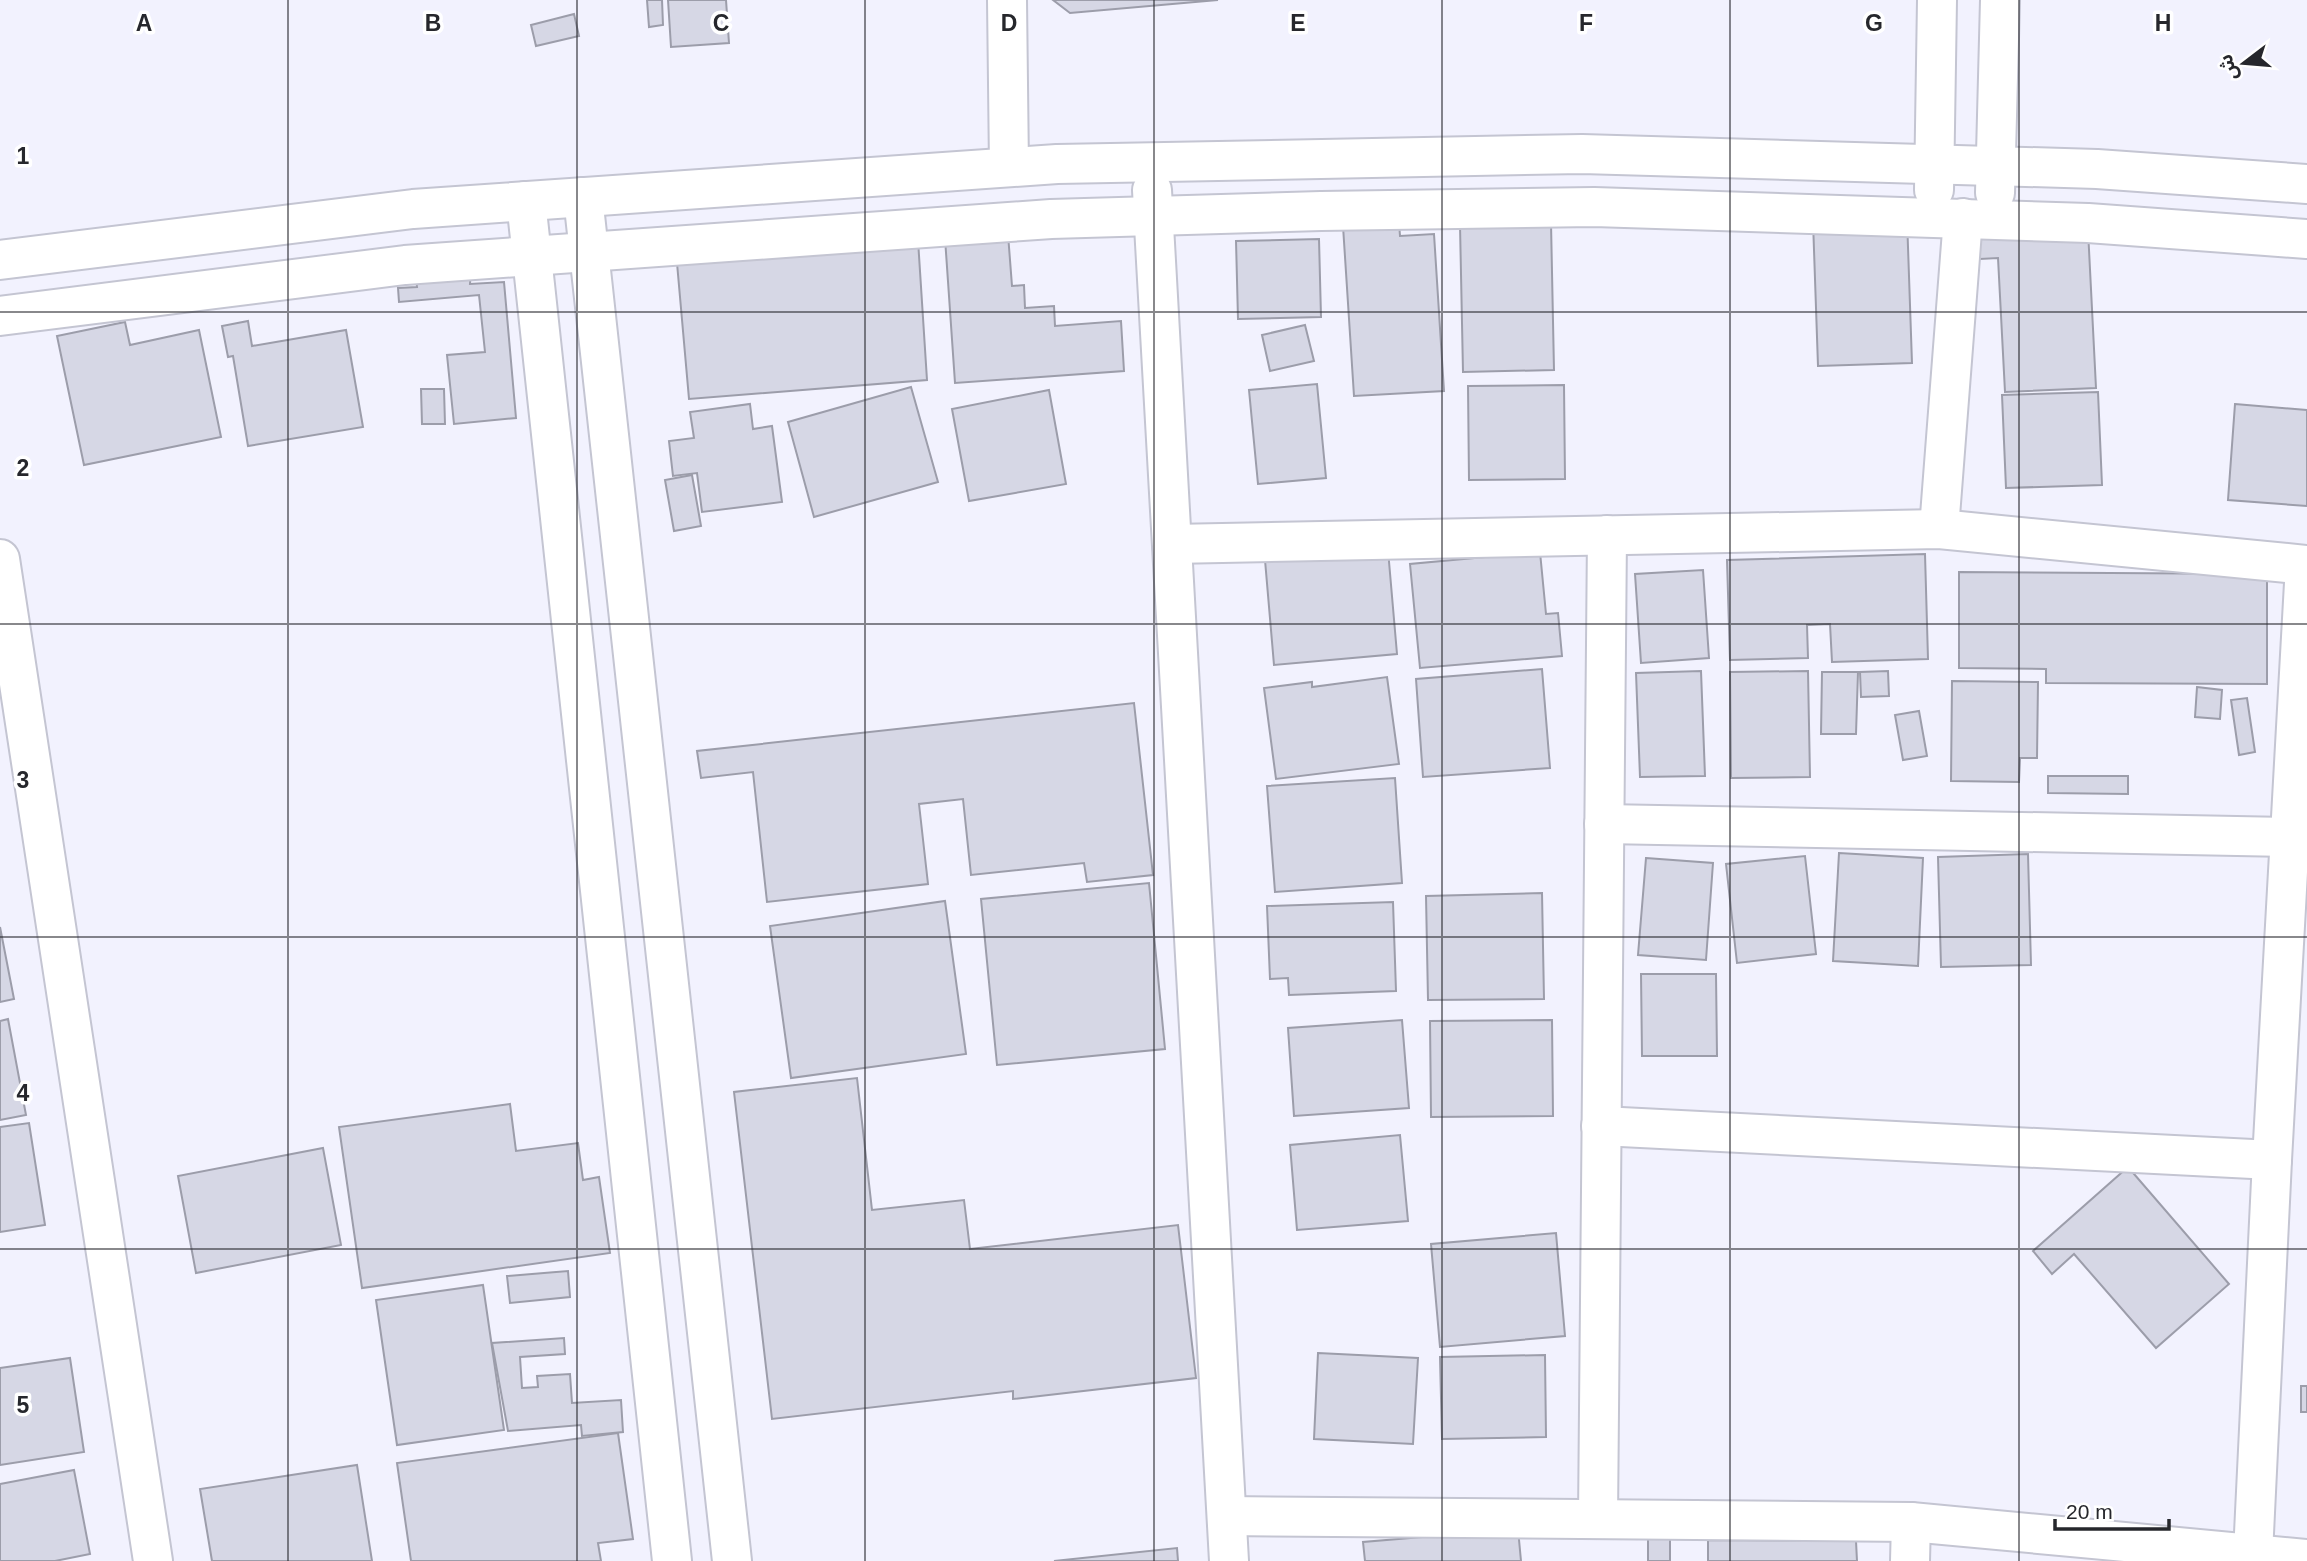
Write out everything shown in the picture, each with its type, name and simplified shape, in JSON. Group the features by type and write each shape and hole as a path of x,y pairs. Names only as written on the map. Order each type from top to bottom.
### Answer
{"street":[{"path":"1007,0 1009,167"},
{"path":"1937,0 1934,164 1964,218"},
{"path":"1939,529 1964,218 1996,166 2000,0"},
{"path":"0,260 414,209 1009,167 1151,162 1582,153 2097,169 2307,184"},
{"path":"1151,162 1229,1561"},
{"path":"583,197 732,1561"},
{"path":"526,201 672,1561"},
{"path":"0,316 405,265 1051,219 1594,207 2088,223 2307,240"},
{"path":"1172,544 1939,529 2306,565 2272,1160 2253,1554"},
{"path":"1598,1520 1607,535"},
{"path":"0,559 7,656 153,1561"},
{"path":"1604,824 2290,837"},
{"path":"1601,1126 2272,1160"},
{"path":"1227,1516 1911,1522 2307,1559"},
{"path":"1910,1561 1911,1522"}],"building":[{"path":"647,0 662,0 663,25 649,27"},
{"path":"668,0 726,0 729,43 671,47"},
{"path":"1053,0 1218,0 1070,13"},
{"path":"574,14 579,36 536,46 531,25"},
{"path":"1907,218 1912,363 1818,366 1813,221"},
{"path":"1399,222 1400,236 1434,234 1444,391 1354,396 1343,226"},
{"path":"1551,223 1554,370 1463,372 1460,225"},
{"path":"2088,230 2096,388 2005,392 1998,258 1980,259 1979,235"},
{"path":"1008,234 1012,286 1024,285 1025,308 1054,306 1055,326 1121,321 1124,371 955,383 945,238"},
{"path":"1319,239 1321,317 1238,319 1236,241"},
{"path":"918,240 927,380 689,399 677,263"},
{"path":"471,267 470,284 504,282 516,418 454,424 447,355 485,352 479,295 399,302 398,288 417,287 416,278"},
{"path":"248,321 252,346 346,330 363,427 248,446 233,356 228,357 222,326"},
{"path":"125,322 130,345 199,330 221,437 84,465 57,336"},
{"path":"1305,325 1314,361 1270,371 1262,335"},
{"path":"1317,384 1326,478 1258,484 1249,390"},
{"path":"1564,385 1565,479 1469,480 1468,386"},
{"path":"911,387 938,482 814,517 788,422"},
{"path":"421,389 444,389 445,424 422,424"},
{"path":"1049,390 1066,484 969,501 952,409"},
{"path":"2098,392 2102,485 2006,488 2002,395"},
{"path":"750,404 753,429 772,426 782,502 702,512 697,473 673,476 669,441 694,438 690,412"},
{"path":"2235,404 2307,410 2307,506 2228,500"},
{"path":"692,475 701,526 674,531 665,480"},
{"path":"1388,550 1397,654 1274,665 1265,560"},
{"path":"1540,552 1546,614 1558,613 1562,656 1420,668 1410,564"},
{"path":"1925,554 1928,659 1832,662 1830,624 1807,625 1808,658 1730,660 1727,560"},
{"path":"1703,570 1709,658 1641,663 1635,574"},
{"path":"1959,572 2267,574 2267,684 2046,683 2046,669 1959,668"},
{"path":"1542,669 1550,768 1423,777 1416,679"},
{"path":"1701,671 1705,776 1640,777 1636,673"},
{"path":"1808,671 1810,777 1731,778 1730,672"},
{"path":"1888,671 1889,696 1861,697 1860,672"},
{"path":"1822,672 1858,672 1856,734 1821,734"},
{"path":"1387,677 1399,764 1276,779 1264,688 1312,682 1312,687"},
{"path":"1952,681 2038,682 2037,758 2020,758 2019,782 1951,781"},
{"path":"2197,687 2222,690 2220,719 2195,717"},
{"path":"2247,698 2255,752 2239,755 2231,700"},
{"path":"1134,703 1153,875 1087,882 1084,863 971,875 963,799 919,804 928,884 767,902 753,772 701,778 697,751"},
{"path":"1919,711 1927,756 1903,760 1895,715"},
{"path":"2048,776 2128,776 2128,794 2048,793"},
{"path":"1395,778 1402,883 1275,892 1267,786"},
{"path":"1839,853 1923,858 1918,966 1833,961"},
{"path":"2028,854 2031,965 1941,967 1938,857"},
{"path":"1805,856 1816,954 1737,963 1726,864"},
{"path":"1646,858 1713,863 1706,960 1638,955"},
{"path":"1149,883 1165,1049 997,1065 981,899"},
{"path":"1542,893 1544,999 1428,1000 1426,896"},
{"path":"945,901 966,1054 791,1078 770,926"},
{"path":"1393,902 1396,991 1289,995 1288,978 1270,979 1267,906"},
{"path":"0,927 14,999 0,1002"},
{"path":"1641,974 1716,974 1717,1056 1642,1056"},
{"path":"8,1019 26,1115 0,1120 0,1021"},
{"path":"1402,1020 1409,1108 1294,1116 1288,1028"},
{"path":"1552,1020 1553,1116 1431,1117 1430,1021"},
{"path":"857,1078 872,1210 964,1200 970,1249 1178,1225 1196,1378 1013,1399 1013,1391 772,1419 734,1092"},
{"path":"510,1104 516,1151 578,1143 583,1180 599,1177 610,1253 362,1288 339,1127"},
{"path":"29,1123 45,1225 0,1232 0,1127"},
{"path":"1400,1135 1408,1221 1297,1230 1290,1145"},
{"path":"323,1148 341,1245 196,1273 178,1176"},
{"path":"2128,1167 2229,1284 2156,1348 2074,1254 2052,1274 2033,1251"},
{"path":"1556,1233 1565,1336 1440,1347 1431,1244"},
{"path":"568,1271 570,1297 510,1303 507,1276"},
{"path":"483,1285 504,1430 397,1445 376,1300"},
{"path":"564,1338 565,1354 520,1357 522,1388 538,1387 537,1376 570,1374 572,1403 621,1400 623,1432 582,1436 581,1425 508,1431 492,1343"},
{"path":"1318,1353 1418,1358 1413,1444 1314,1439"},
{"path":"1545,1355 1546,1437 1442,1439 1440,1357"},
{"path":"70,1358 84,1452 0,1465 0,1368"},
{"path":"2301,1386 2307,1386 2307,1412 2301,1412"},
{"path":"618,1433 633,1539 598,1543 601,1561 411,1561 397,1463"},
{"path":"357,1465 372,1561 212,1561 200,1489"},
{"path":"74,1470 90,1554 55,1561 0,1561 0,1484"},
{"path":"1518,1529 1521,1561 1365,1561 1363,1542"},
{"path":"1648,1530 1670,1530 1670,1561 1648,1561"},
{"path":"1708,1540 1856,1541 1857,1561 1708,1561"},
{"path":"1177,1548 1178,1561 1054,1561"}]}
